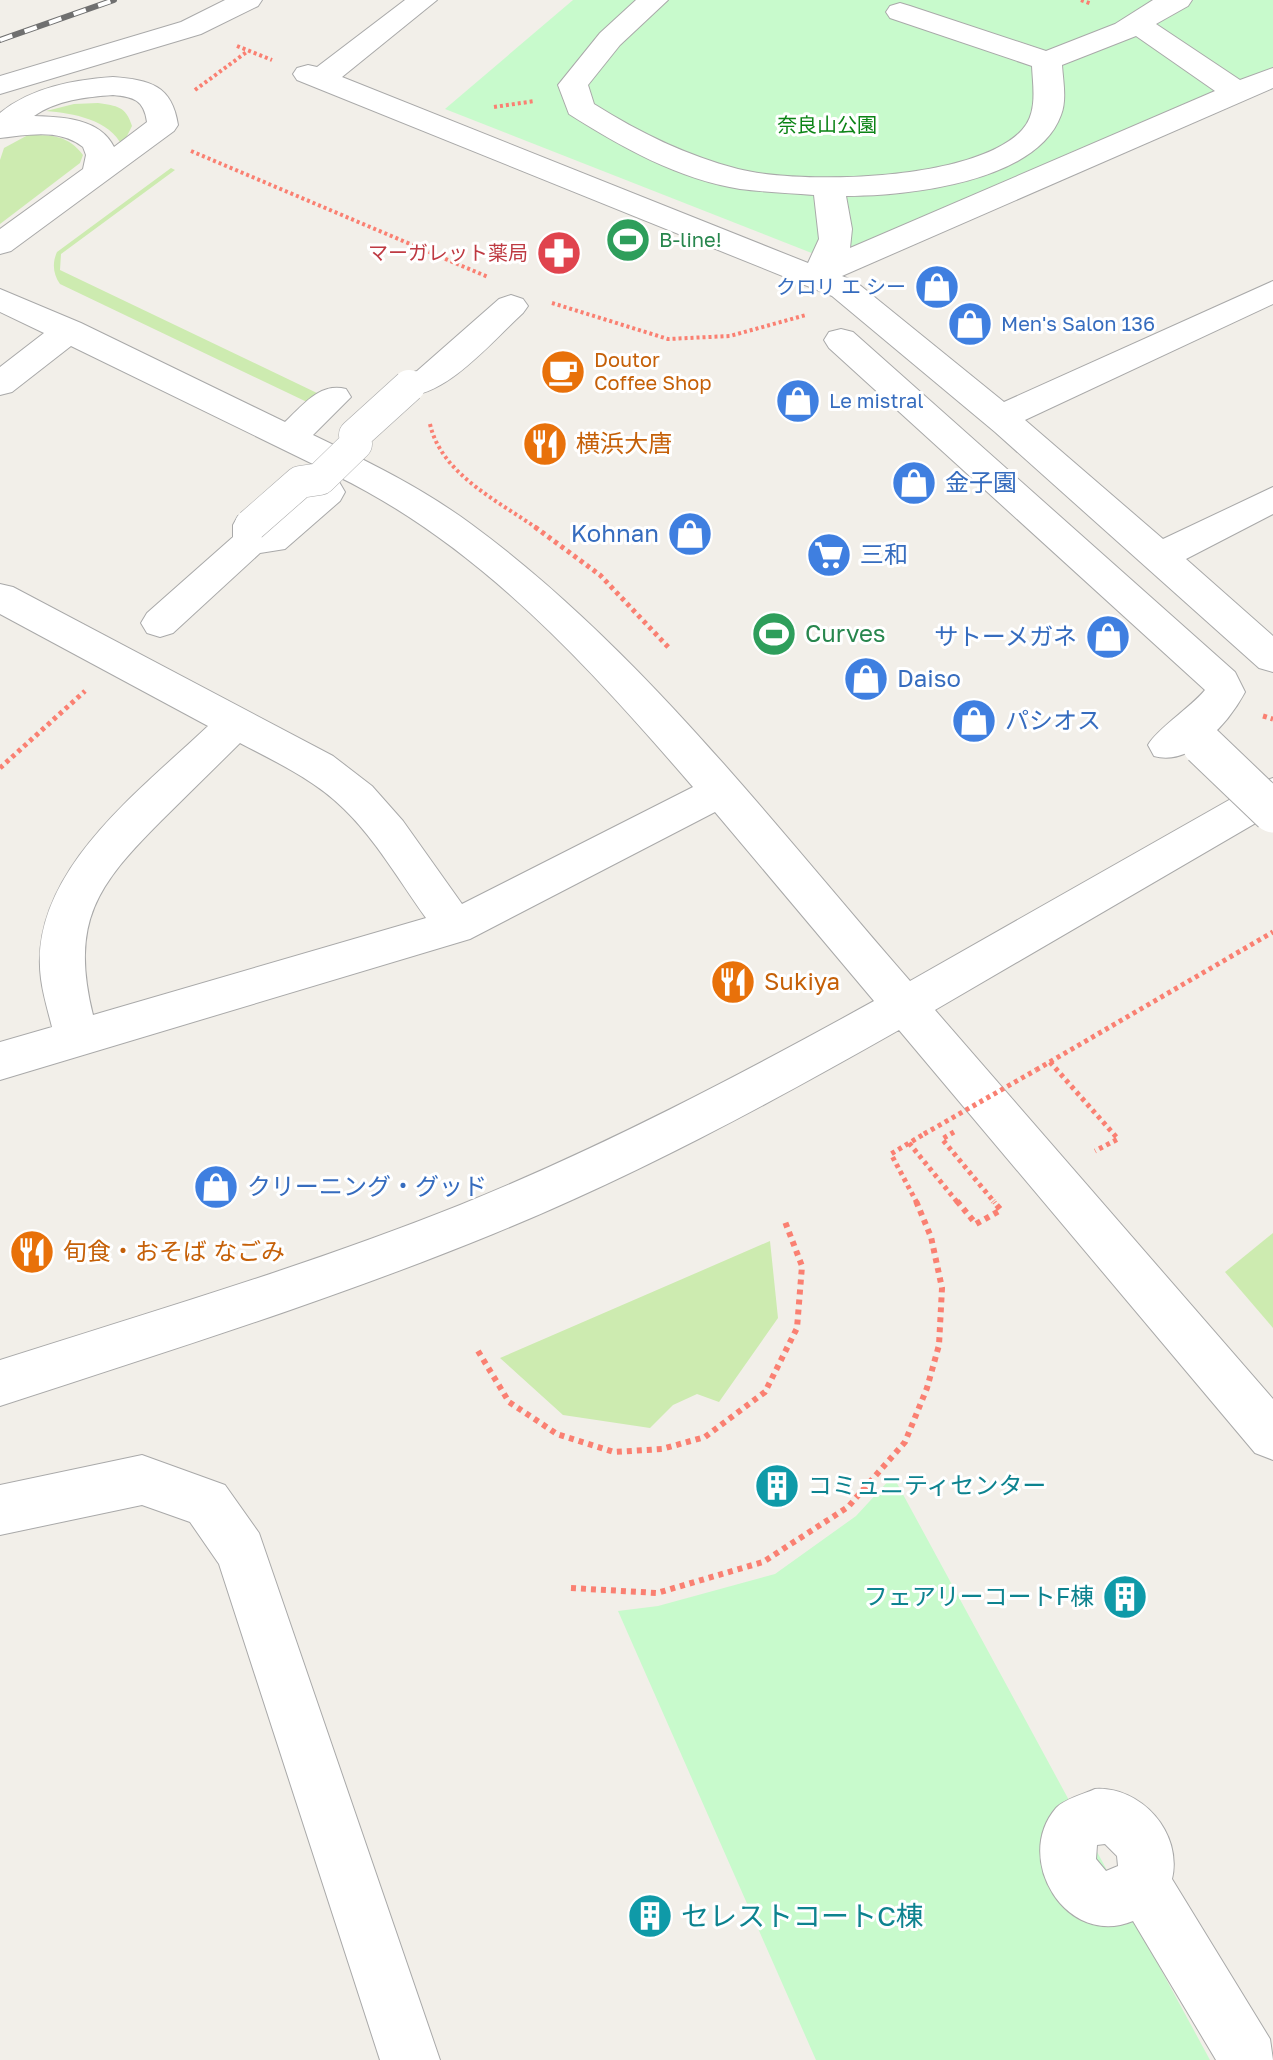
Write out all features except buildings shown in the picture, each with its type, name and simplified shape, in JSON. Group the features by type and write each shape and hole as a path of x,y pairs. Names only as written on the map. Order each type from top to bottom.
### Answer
{"street":[{"path":"0,85 191,28 248,0"},
{"path":"423,0 314,76 836,280 1000,418 1273,658"},
{"path":"654,0 626,21 597,51 573,85 580,108 627,138 668,157 738,179 828,187 878,187 936,179 1006,156 1038,131 1046,115 1047,61"},
{"path":"900,12 1047,61 1137,24 1161,5 1178,0"},
{"path":"1137,24 1264,97"},
{"path":"0,129 33,103 88,88 118,85 139,89 158,99 164,109 163,125 0,244"},
{"path":"836,280 1264,97"},
{"path":"0,129 33,123 71,128 92,138 101,149 103,160 98,171"},
{"path":"828,187 838,234 827,262 836,280"},
{"path":"1000,418 1273,291"},
{"path":"160,623 258,535 327,492 320,479 356,444 355,435 424,394 504,293"},
{"path":"0,299 362,473 455,531 523,584 622,679 721,791 1273,1436"},
{"path":"0,384 69,331"},
{"path":"841,340 1221,682 1226,692 1185,737 1273,812"},
{"path":"290,436 334,397"},
{"path":"1159,557 1273,499"},
{"path":"4,606 237,721 319,767 358,797 388,832 455,927"},
{"path":"77,1039 62,977 64,937 79,888 106,850 237,721"},
{"path":"0,1061 455,927 721,791"},
{"path":"0,1383 243,1304 434,1235 629,1152 902,1005 1273,794"},
{"path":"0,1510 142,1480 207,1503 241,1551 410,2060"},
{"path":"1142,1883 1249,2060"}],"path":[{"path":"195,90 248,51"},
{"path":"488,108 549,99"},
{"path":"179,146 504,293"},
{"path":"549,302 668,339 730,336 793,321 836,280"},
{"path":"424,394 429,429 447,463 600,575 670,649"},
{"path":"1260,716 1273,719"},
{"path":"571,1588 657,1593 763,1562 848,1507 905,1442 927,1388 939,1345 942,1288 931,1237 913,1193 891,1154 1273,932"},
{"path":"1050,1062 1118,1139 1096,1152"},
{"path":"909,1143 976,1224 1001,1210 942,1139"},
{"path":"478,1351 509,1402 557,1434 614,1452 662,1449 705,1437 765,1392 797,1328 802,1266 784,1219"}],"green space":[{"name":"奈良山公園","path":"573,0 1273,0 1273,67 832,261 445,109"},
{"path":"74,104 116,106 127,114 132,126 122,146 100,124 79,116 46,111"},
{"path":"28,135 65,140 83,155 80,163 0,224 0,160 4,148"},
{"path":"171,168 175,170 61,254 60,270 317,393 307,402 60,284 54,268 57,252"},
{"path":"1273,1233 1273,1328 1225,1272"},
{"path":"770,1241 778,1318 719,1402 697,1394 673,1405 650,1428 563,1415 500,1358"},
{"path":"893,1476 1210,2060 816,2060 618,1611 658,1606 775,1574 856,1516"}],"railway":[{"path":"0,40 114,0"}],"place":[{"name":"B-line!","path":"628,240"},
{"name":"マーガレット薬局","path":"559,253"},
{"name":"クロリ エ シー","path":"937,287"},
{"name":"Men's Salon 136","path":"970,324"},
{"name":"Doutor Coffee Shop","path":"563,372"},
{"name":"Le mistral","path":"798,401"},
{"name":"横浜大唐","path":"545,444"},
{"name":"金子園","path":"914,483"},
{"name":"Kohnan","path":"690,534"},
{"name":"三和","path":"829,555"},
{"name":"Curves","path":"774,634"},
{"name":"サトーメガネ","path":"1108,637"},
{"name":"Daiso","path":"866,679"},
{"name":"パシオス","path":"974,721"},
{"name":"Sukiya","path":"733,982"},
{"name":"クリーニング・グッド","path":"216,1187"},
{"name":"旬食・おそば なごみ","path":"32,1252"},
{"name":"コミュニティセンター","path":"777,1486"},
{"name":"フェアリーコートF棟","path":"1125,1597"},
{"name":"セレストコートC棟","path":"650,1916"}]}
